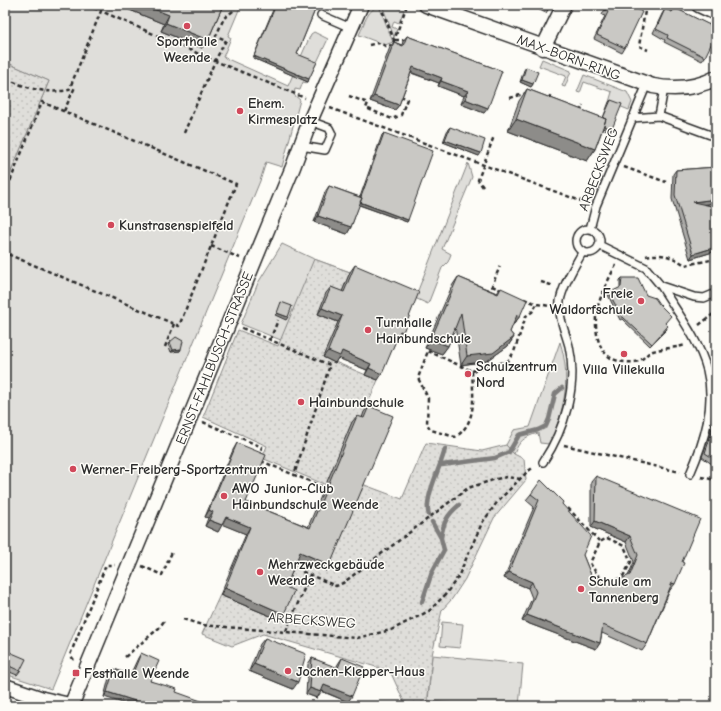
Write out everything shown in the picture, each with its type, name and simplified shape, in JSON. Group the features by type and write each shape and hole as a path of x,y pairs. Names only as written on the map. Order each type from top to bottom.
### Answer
{"street":[{"name":"ERNST-FAHLBUSCH-STRASSE","path":"72,706 301,146 315,103 362,5"},
{"name":"MAX-BORN-RING","path":"426,5 647,84 664,88 689,87 716,78"},
{"path":"544,48 564,5"},
{"path":"699,5 716,13"},
{"path":"5,686 43,699 72,706"}],"lane":[{"path":"321,14 348,32"},
{"name":"ARBECKSWEG","path":"590,229 596,206 647,84"},
{"path":"659,116 664,88"},
{"name":"ARBECKSWEG","path":"632,118 659,116 716,137"},
{"path":"301,146 325,150 332,134 329,128 310,121"},
{"name":"ARBECKSWEG","path":"583,251 576,243 577,236 584,230 590,229 598,234 600,240 599,245"},
{"path":"543,462 556,443 569,401 571,365 569,347 561,320 560,301 566,284 583,251 589,252 596,250 599,245 646,268 661,286 695,342 707,370 710,402 706,430 690,474"},
{"path":"661,286 694,297 704,298 716,293"}],"path":[{"path":"87,5 315,103 596,206"},
{"path":"216,36 224,18 233,11 236,5"},
{"path":"380,5 394,40"},
{"path":"369,45 378,43 386,46 392,46 406,5"},
{"path":"646,5 639,46 648,50"},
{"path":"5,89 9,80 35,90 46,92 69,90 101,11"},
{"path":"184,133 215,61 226,40 213,34"},
{"path":"394,40 409,40"},
{"path":"64,111 75,87"},
{"path":"510,98 528,93"},
{"path":"547,105 551,93"},
{"path":"350,96 368,103 366,108 392,119 401,115 407,99 401,96"},
{"path":"5,194 42,102 236,184 180,326 5,253"},
{"path":"578,117 583,105"},
{"path":"483,187 478,180 494,136"},
{"path":"614,163 666,182"},
{"path":"211,246 253,264"},
{"path":"621,255 608,282 596,315 598,345 606,356 626,362 642,361 652,352 695,342"},
{"path":"630,259 653,255 666,255 674,257 685,265 716,259"},
{"path":"482,296 492,286 500,266"},
{"path":"492,286 507,292"},
{"path":"522,298 537,304 560,307"},
{"path":"472,370 473,410 469,422 462,432 455,437 431,430 427,424 428,398 418,378 428,351 472,370 508,360 514,352 526,316 532,312 537,304"},
{"path":"689,332 716,312"},
{"path":"270,340 278,320"},
{"path":"229,323 330,365 294,475"},
{"path":"165,347 174,324"},
{"path":"190,417 262,447 257,459 329,490 326,497"},
{"path":"556,443 716,480"},
{"name":"ARBECKSWEG","path":"183,619 202,625 356,638 391,630 428,611 445,595 458,578 482,523 498,501 527,472 543,462"},
{"path":"302,554 299,562 303,572 336,586 343,583 468,488 507,477 520,479"},
{"path":"568,508 600,542"},
{"path":"607,538 624,546 630,562 622,578 607,582 599,578 590,563 600,542 607,538"},
{"path":"152,571 162,574 172,552"},
{"path":"286,631 310,575"},
{"path":"125,657 160,628 164,621"}],"shaded area":[{"name":"Werner-Freiberg-Sportzentrum","path":"5,5 241,5 228,36 231,38 223,57 288,86 311,34 314,32 328,39 307,83 303,82 300,90 295,89 294,95 300,100 282,167 266,162 260,181 51,689 5,674 5,186 49,81 5,62"},
{"path":"382,5 390,5 404,10 399,23 394,21 392,27 397,29 394,37"},
{"path":"379,6 393,42 385,45 359,35 369,14"},
{"path":"542,59 571,71 565,87 562,86 566,76 539,66"},
{"path":"5,62 49,81 5,186"},
{"path":"584,75 627,92 632,102 629,110 609,102 612,92 584,82 580,93 577,92"},
{"path":"468,163 472,177 442,249 451,254 448,262 442,268 428,304 415,298"},
{"path":"282,244 314,259 350,272 318,314 323,357 241,324 258,283"},
{"path":"314,259 350,272 339,299 318,314 338,322 323,357 378,380 359,425 352,422 326,485 262,458 267,446 203,417 238,330 278,346"},
{"path":"560,342 566,379 563,403 557,427 549,444 540,443 538,433 523,440 514,454 506,445 514,430 530,427"},
{"path":"426,443 482,451 506,445 514,454 524,459 526,480 494,518 465,579 452,599 442,610 432,655 427,706 406,706 390,671 263,634 232,646 202,634 220,595 280,620 281,594 299,550 362,484 402,499"},
{"path":"442,622 463,624 460,648 440,646"},
{"path":"432,655 523,664 519,706 477,706 428,701"}],"building":[{"name":"Sporthalle Weende","path":"144,5 223,5 208,40 166,23 169,15"},
{"path":"276,5 317,5 297,54 317,62 309,79 254,56"},
{"path":"540,5 551,5 549,9"},
{"path":"607,5 639,5 637,9 642,12 625,48 597,35 608,12 605,10"},
{"path":"675,8 716,28 716,34 705,57 667,38 668,35 656,29 665,9 672,12"},
{"path":"714,16 716,17 716,28 710,25"},
{"path":"407,36 502,71 488,108 465,99 468,91 441,81 442,78 413,67 399,105 374,96 394,42 403,46"},
{"path":"526,67 538,72 533,84 522,80"},
{"path":"527,89 606,119 595,149 516,119"},
{"path":"611,100 622,104 612,129 604,126 606,119 603,118"},
{"path":"450,127 485,140 481,153 445,140"},
{"path":"384,133 433,151 408,220 360,202"},
{"path":"716,167 716,199 693,202 716,207 716,247 693,254 675,195 676,170"},
{"path":"329,186 362,198 351,227 318,216"},
{"name":"Turnhalle Hainbundschule","path":"355,265 419,292 403,332 400,331 382,374 369,368 371,364 342,351 340,356 328,351 342,316 322,308 331,287 344,292"},
{"path":"458,277 498,294 501,288 527,300 520,316 517,315 510,332 514,337 493,353 467,356 461,313 448,346 431,339"},
{"path":"622,278 638,278 646,295 655,298 671,316 665,323 668,326 652,344 622,317 609,293 621,287"},
{"path":"281,302 292,306 288,317 277,313"},
{"path":"176,337 183,341 181,349 173,350 170,342"},
{"path":"369,406 393,416 330,565 300,552 286,587 294,591 284,614 225,588 250,527 226,517 222,525 209,520 213,512 209,510 237,443 266,455 246,502 310,528 357,416 364,418"},
{"path":"716,420 716,460 705,453"},
{"path":"596,476 700,519 682,562 684,563 675,584 672,583 647,644 603,625 600,643 527,615 536,592 532,582 509,572 539,500 531,494 541,480 563,502 562,504 591,536 583,555 591,575 611,583 630,575 638,555 630,536 595,521"},
{"path":"265,638 306,654 298,682 254,664"},
{"path":"5,650 26,659 20,671 5,664"},
{"path":"141,653 159,661 150,681 177,689 176,692 215,706 151,706 107,692 114,669 132,675"},
{"path":"312,658 338,668 342,658 364,667 352,696 324,685 321,692 310,688"}],"waterway":[{"path":"442,465 495,458 509,452 519,435 538,430 546,426 555,394 562,388"},
{"path":"429,515 428,500 445,449"},
{"path":"441,538 446,520 451,512 459,505"},
{"path":"422,602 432,572 444,550 441,538 432,522"}],"place":[{"name":"Sporthalle Weende","path":"187,26"},
{"name":"Ehem. Kirmesplatz","path":"240,111"},
{"name":"Kunstrasenspielfeld","path":"111,225"},
{"name":"Freie Waldorfschule","path":"641,301"},
{"name":"Turnhalle Hainbundschule","path":"368,330"},
{"name":"Villa Villekulla","path":"624,354"},
{"name":"Schulzentrum Nord","path":"468,374"},
{"name":"Hainbundschule","path":"301,402"},
{"name":"Werner-Freiberg-Sportzentrum","path":"73,469"},
{"name":"AWO Junior-Club Hainbundschule Weende","path":"224,496"},
{"name":"Mehrzweckgebäude Weende","path":"260,572"},
{"name":"Schule am Tannenberg","path":"581,589"},
{"name":"Jochen-Klepper-Haus","path":"288,671"},
{"name":"Festhalle Weende","path":"76,673"}]}
